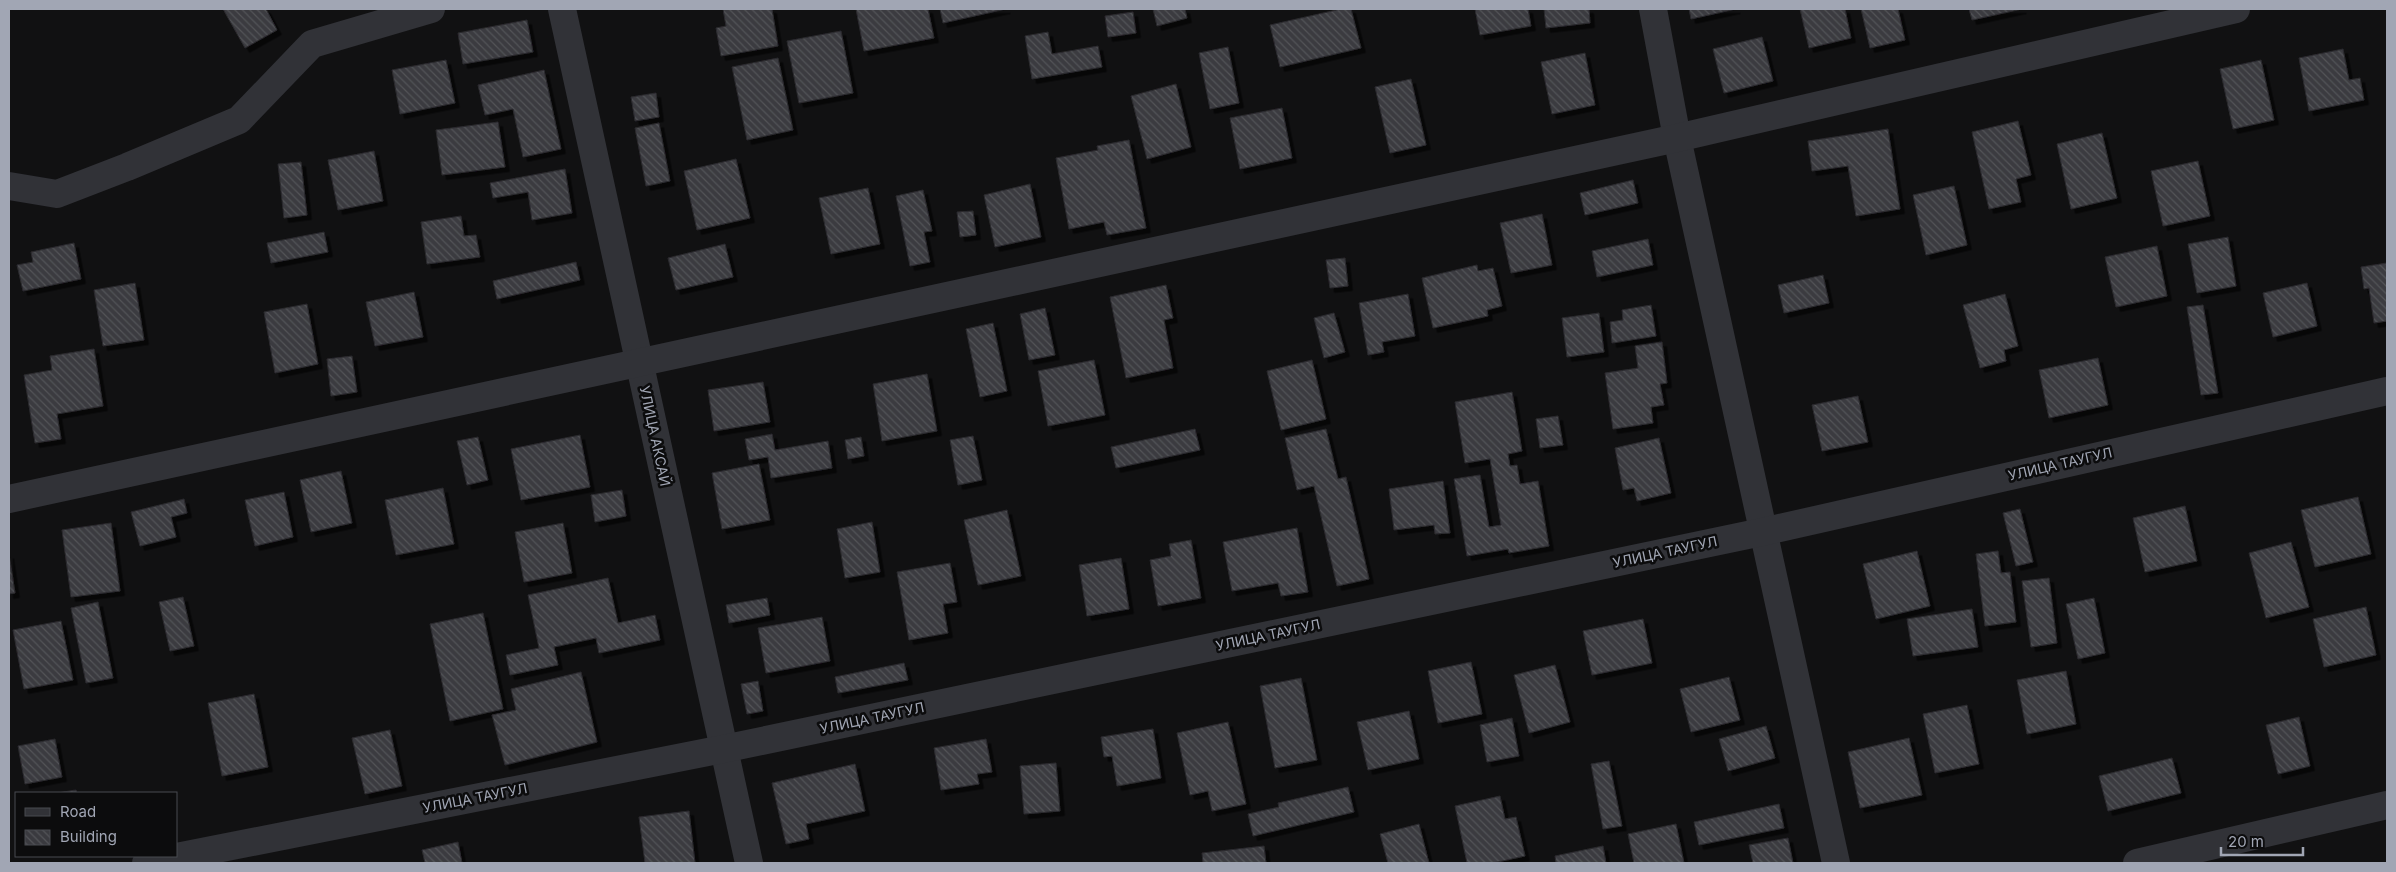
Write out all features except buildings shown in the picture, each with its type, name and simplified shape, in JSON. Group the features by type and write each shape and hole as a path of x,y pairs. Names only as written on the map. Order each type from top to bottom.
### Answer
{"street":[{"path":"9,186 57,194 127,167 239,120 312,44 431,9"},
{"name":"УЛИЦА АКСАЙ","path":"562,9 748,863"},
{"path":"1653,9 1677,138 1836,863"},
{"path":"9,499 1677,138 2236,9"},
{"name":"УЛИЦА ТАУГУЛ","path":"178,857 723,749 1762,532 2387,391"},
{"path":"2137,863 2387,805"},
{"name":"УЛИЦА ТАУГУЛ","path":"146,863 176,857"}]}
